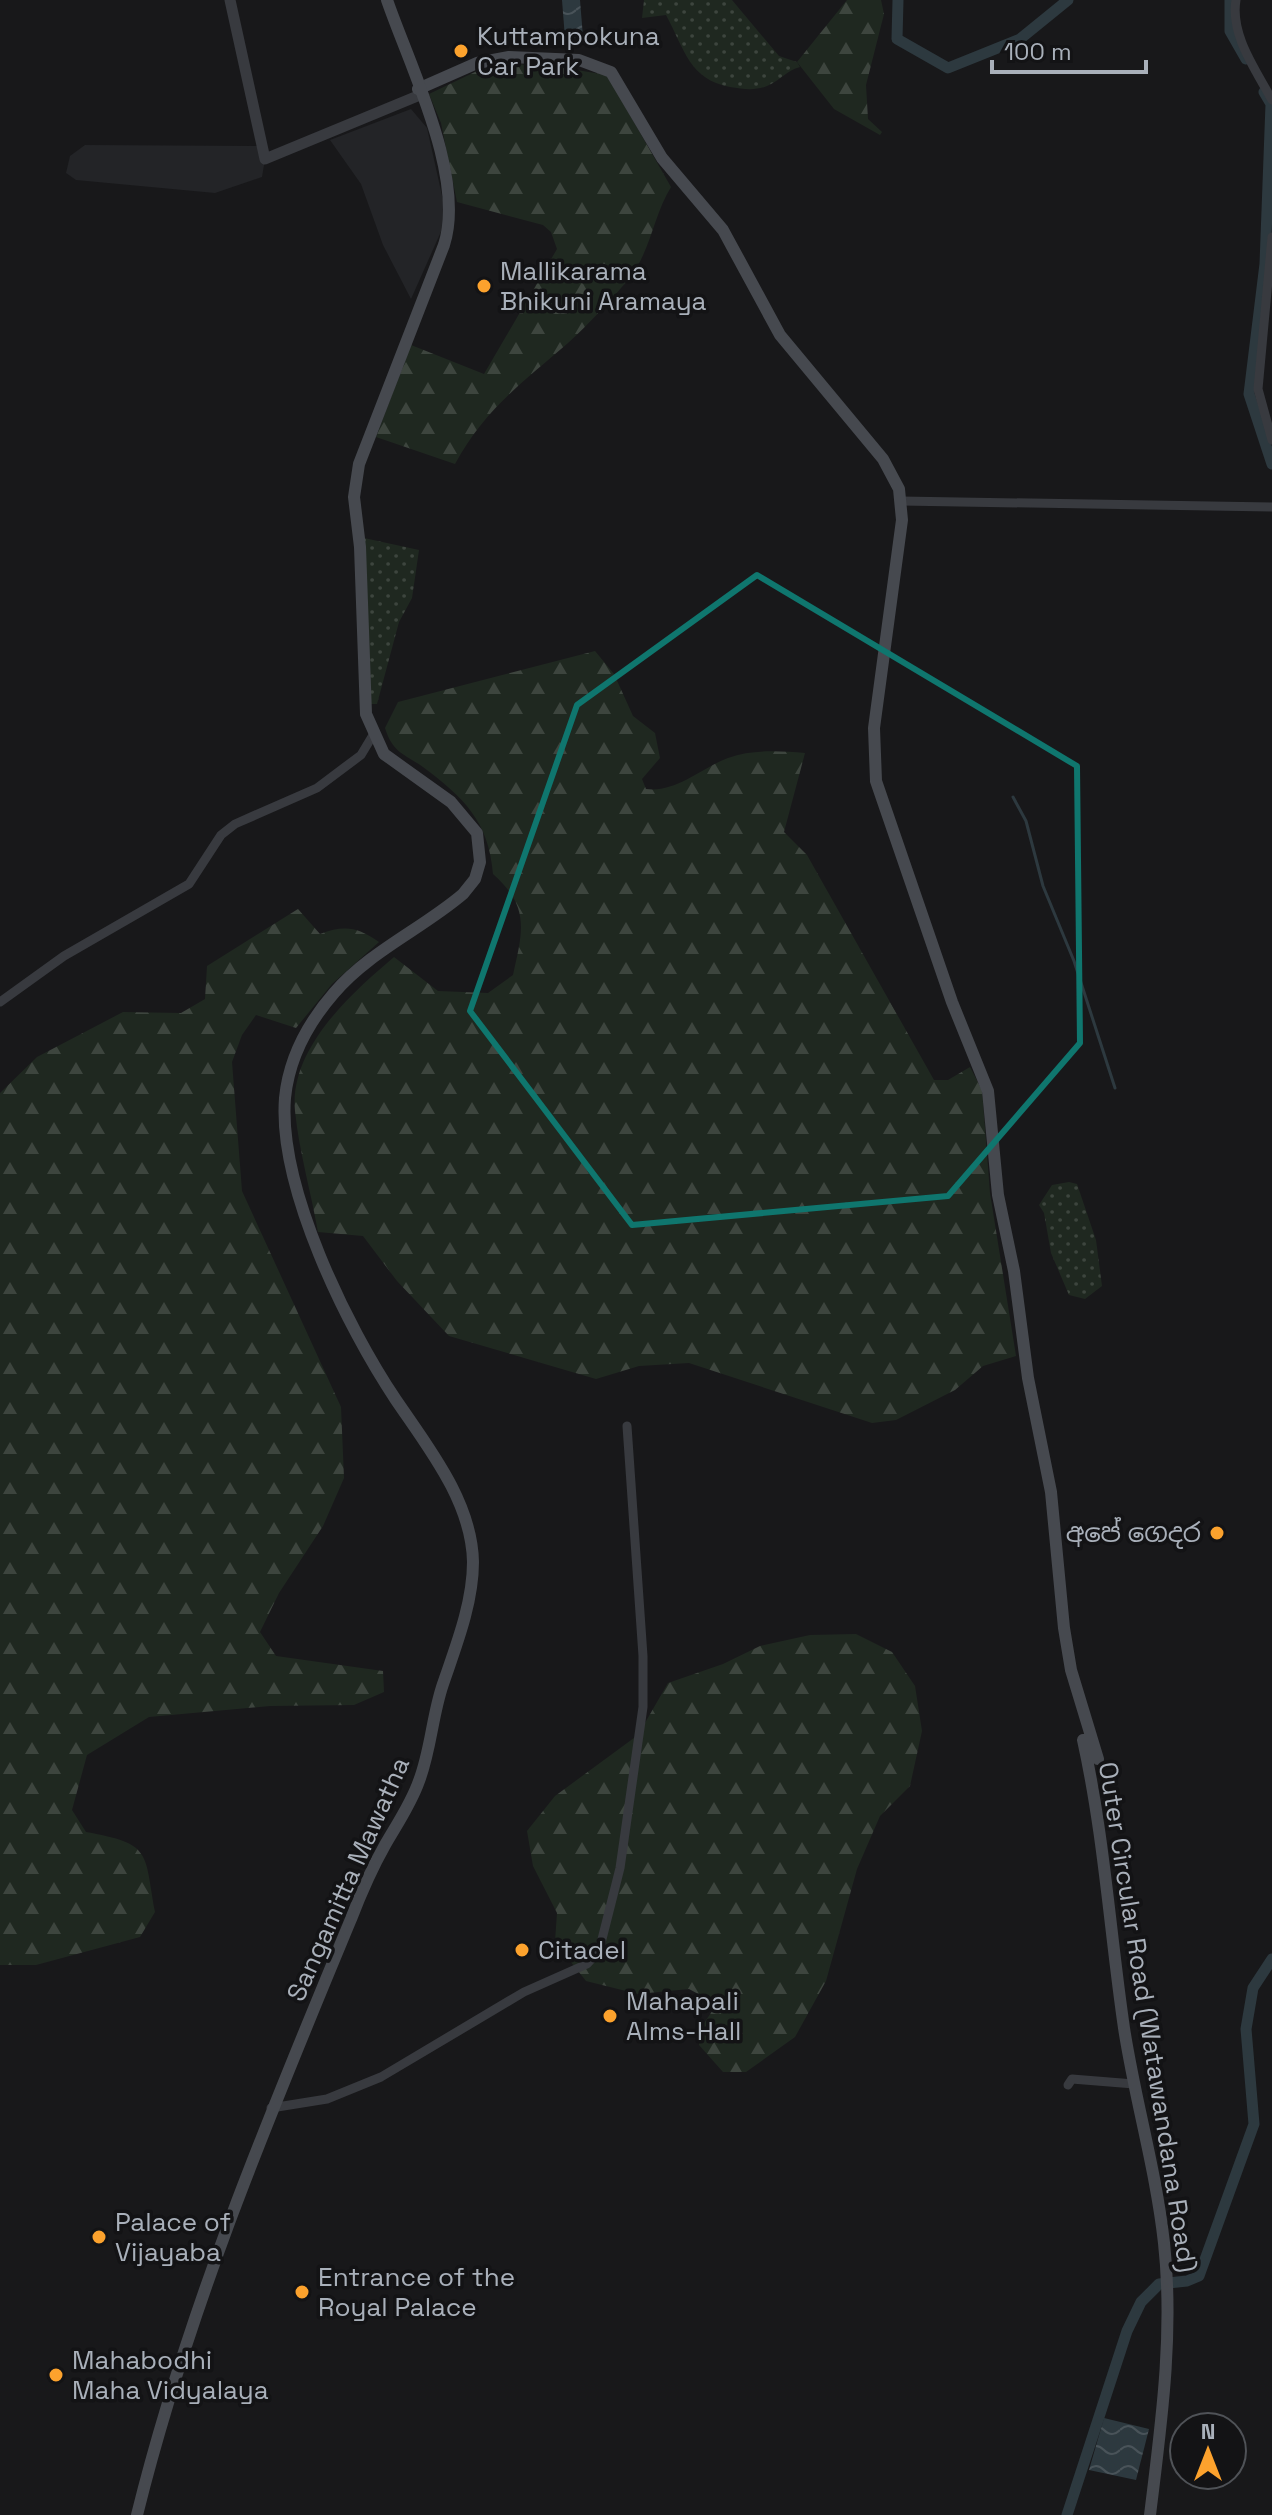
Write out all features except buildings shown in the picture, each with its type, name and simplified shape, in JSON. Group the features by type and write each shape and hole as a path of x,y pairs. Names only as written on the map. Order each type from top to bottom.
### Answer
{"main road":[{"name":"Sangamitta Mawatha","path":"137,2515 192,2325 271,2108 368,1877 421,1777 437,1703 468,1600 472,1573 468,1528 455,1497 441,1468 358,1338 314,1240 286,1132 285,1098 290,1072 310,1025 333,995 360,968 463,894 475,879 480,862 481,846 469,820 451,802 389,759 373,735 363,690 356,480 444,245 449,219 448,179 387,0"},
{"name":"Outer Circular Road (Watawandana Road)","path":"419,92 477,63 509,57 579,60 611,72 662,158 723,230 780,335 895,477 901,501 901,532 874,728 876,781 991,1103 998,1195 1014,1271 1028,1378 1051,1492 1067,1642 1098,1759 1083,1740 1098,1808 1134,2084 1157,2195 1166,2269 1165,2382 1150,2515"}],"street":[{"path":"230,0 265,159 419,92"},
{"path":"1236,0 1235,21 1244,47 1272,100"},
{"path":"1272,237 1258,389 1272,440"},
{"path":"901,501 1272,507"},
{"path":"0,1002 64,956 189,884 221,835 235,824 317,788 361,755 373,735"},
{"path":"271,2108 327,2099 381,2077 524,1992 587,1964 599,1951 606,1935 620,1868 643,1707 643,1656 627,1426"},
{"path":"1068,2085 1072,2079 1134,2084"}],"highlighted area":[{"path":"757,575 1077,766 1080,1043 948,1196 632,1225 470,1011 577,705"}],"shaded area":[{"path":"411,109 427,128 443,200 443,227 411,299 383,245 361,184 330,140"},
{"path":"85,145 260,146 265,159 262,177 215,193 76,180 66,173 70,156"}],"green space":[{"path":"644,0 732,0 779,56 797,62 800,67 758,89 716,83 705,77 690,61 666,15 642,18"},
{"path":"847,0 881,0 884,14 866,85 868,119 882,132 880,135 834,109 797,62"},
{"path":"513,64 552,66 607,75 671,187 635,271 576,336 492,412 455,464 376,437 411,345 484,374 557,249 551,232 543,225 457,202 441,123 429,94 477,71"},
{"path":"364,538 419,550 412,598 399,622 377,704 371,704"},
{"path":"595,651 614,674 633,716 655,733 660,758 642,779 646,789 678,784 737,755 766,751 805,753 784,832 807,855 934,1080 948,1080 970,1067 982,1090 990,1193 1016,1356 983,1366 955,1390 896,1420 872,1423 689,1363 639,1366 596,1379 449,1336 397,1281 363,1236 318,1232 295,1111 296,1088 302,1065 326,1024 360,987 394,957 438,991 488,993 513,975 521,932 518,909 513,897 493,874 486,839 472,812 450,789 395,748 385,728 398,702"},
{"path":"298,909 320,934 351,929 379,942 332,984 296,1028 256,1015 242,1035 232,1062 242,1191 341,1407 344,1478 323,1526 279,1593 260,1632 276,1656 383,1671 384,1692 354,1705 270,1706 149,1717 87,1755 72,1810 86,1832 123,1841 141,1854 149,1875 155,1912 140,1937 36,1965 0,1965 0,1093 37,1057 123,1012 181,1013 205,999 207,966"},
{"path":"1077,1184 1096,1240 1102,1286 1085,1299 1069,1295 1051,1253 1044,1213 1039,1205 1052,1185"},
{"path":"856,1634 892,1652 915,1686 922,1731 910,1786 880,1816 857,1869 826,1981 795,2037 746,2072 723,2072 699,2045 700,2029 717,2004 689,1989 638,1994 586,1981 555,1942 557,1913 533,1866 527,1831 555,1796 638,1735 668,1683 723,1664 760,1646 810,1635"}],"water":[{"path":"562,0 580,0 583,37 565,38"},
{"path":"1104,2418 1149,2429 1136,2480 1089,2470"}],"waterway":[{"path":"898,0 897,39 948,68 1020,39 1068,0"},
{"path":"1230,0 1230,31 1246,59"},
{"path":"1264,92 1271,104 1265,264 1249,394 1272,464"},
{"path":"1013,797 1026,821 1043,886 1074,961 1115,1088"},
{"path":"1067,2515 1127,2331 1141,2302 1159,2284 1187,2281 1199,2276 1254,2124 1246,2029 1253,1988 1272,1959"}],"place":[{"name":"Kuttampokuna Car Park","path":"461,51"},
{"name":"Mallikarama Bhikuni Aramaya","path":"484,286"},
{"name":"අපේ ගෙදර","path":"1217,1533"},
{"name":"Citadel","path":"522,1950"},
{"name":"Mahapali Alms-Hall","path":"610,2016"},
{"name":"Palace of Vijayaba","path":"99,2237"},
{"name":"Entrance of the Royal Palace","path":"302,2292"},
{"name":"Mahabodhi Maha Vidyalaya","path":"56,2375"}]}
